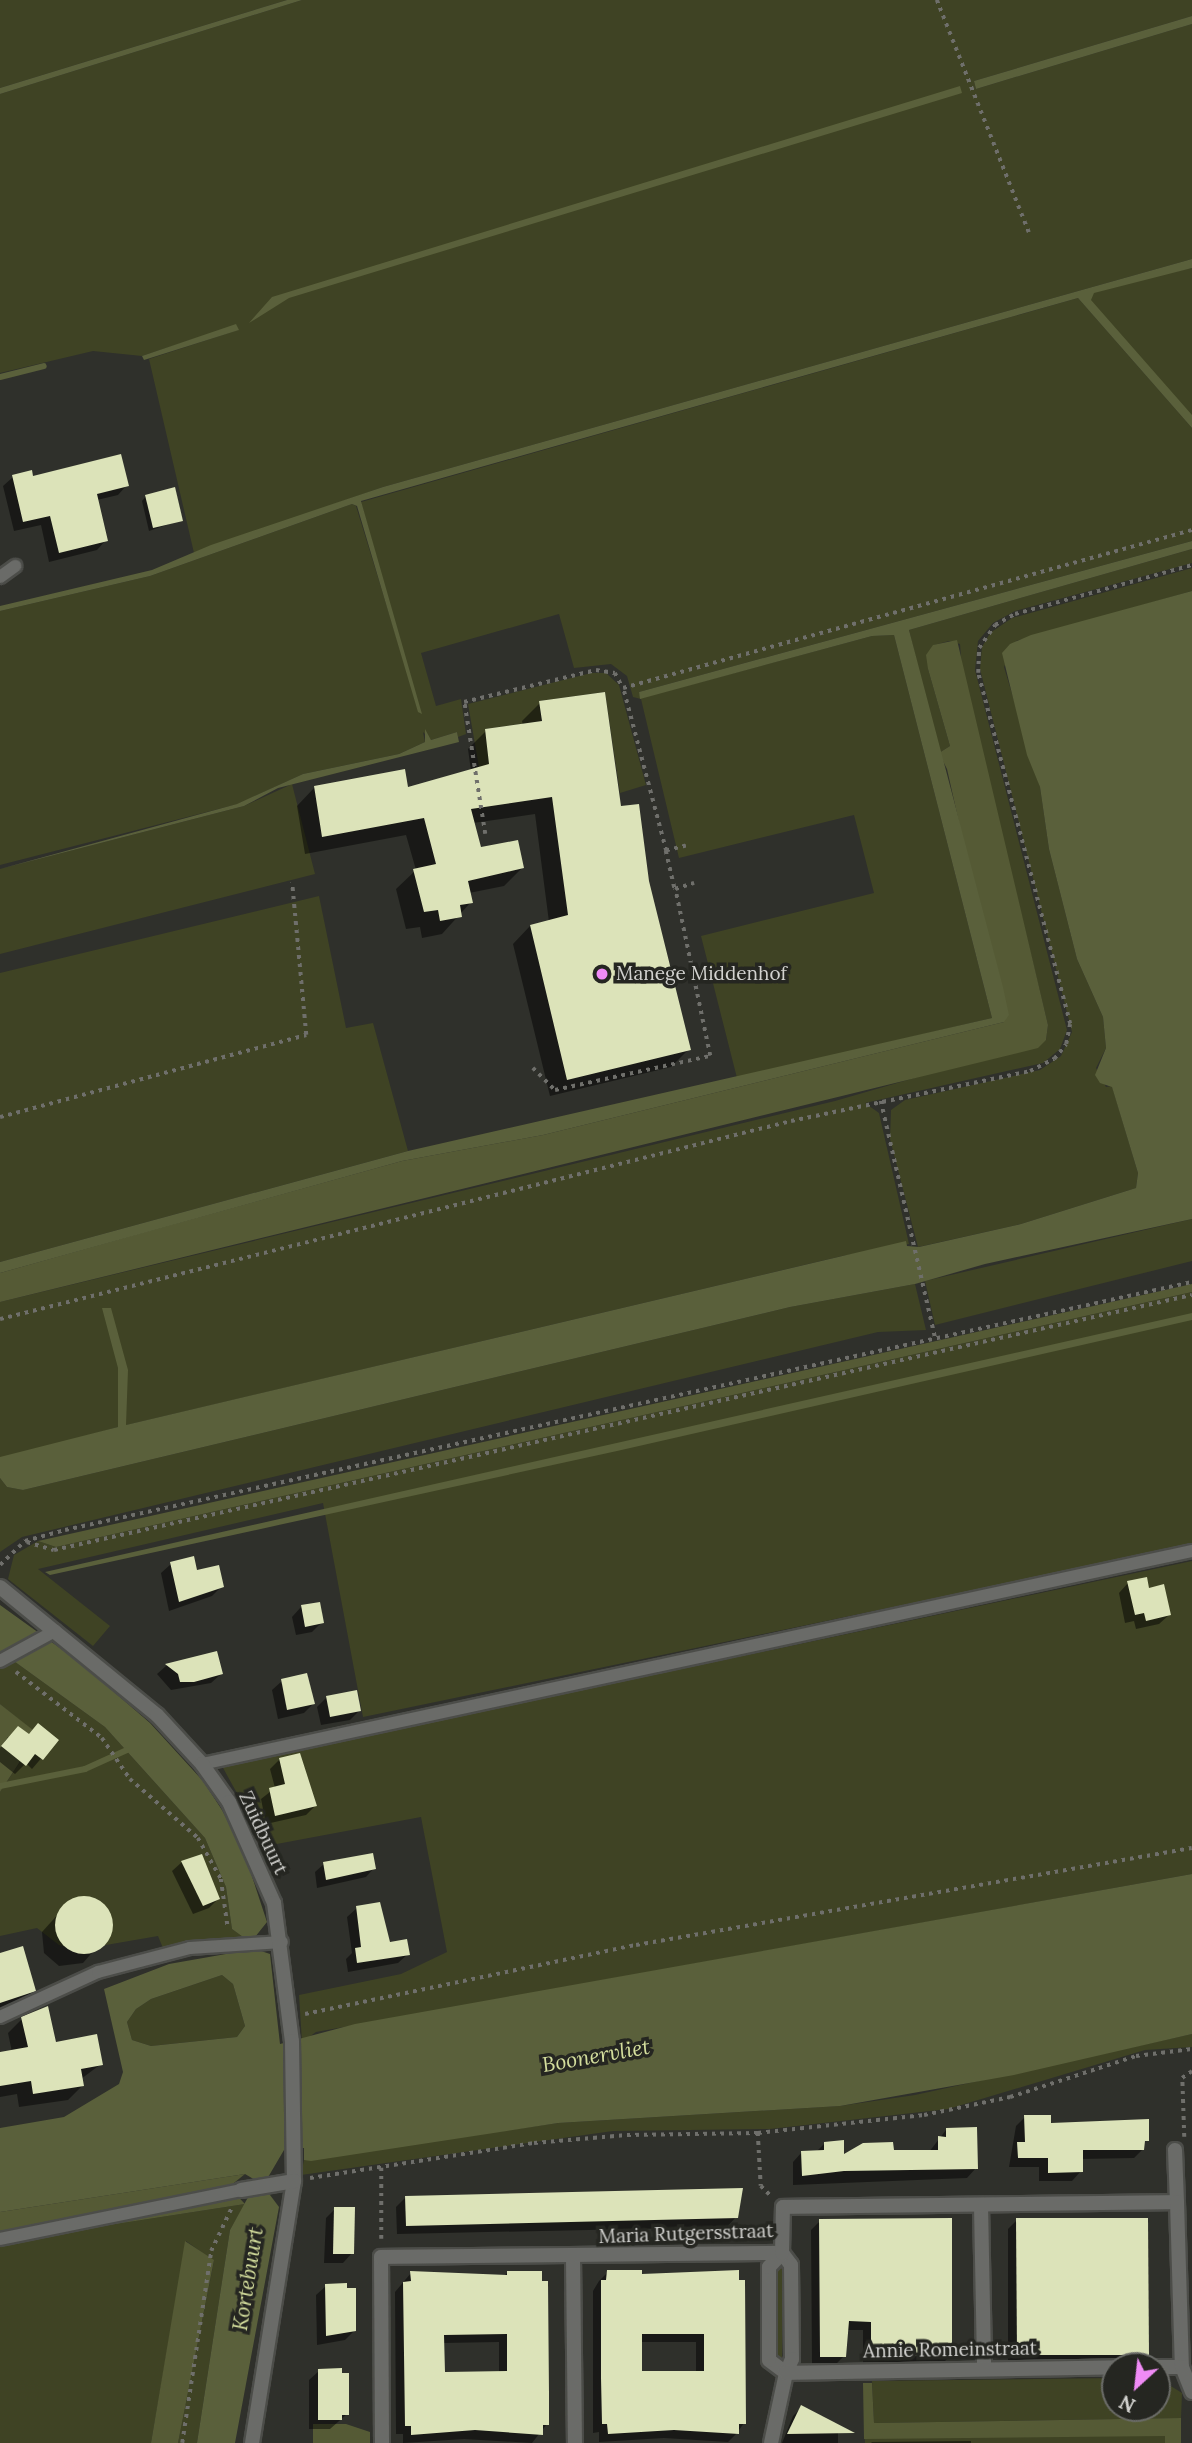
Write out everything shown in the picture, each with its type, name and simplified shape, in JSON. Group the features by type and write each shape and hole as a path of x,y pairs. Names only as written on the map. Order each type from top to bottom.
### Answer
{"street":[{"name":"Zuidbuurt","path":"0,1587 50,1634 157,1715 202,1764 229,1802 255,1853 282,1942 292,2041 294,2181"},
{"path":"1175,2150 1182,2367 1192,2392"},
{"path":"252,2443 294,2181 255,2187"},
{"name":"Maria Rutgersstraat","path":"382,2443 381,2257 782,2253 783,2207 1177,2202"},
{"path":"981,2205 984,2368"},
{"path":"771,2443 786,2373 792,2359 791,2265 782,2253 769,2267 769,2360 786,2373"},
{"path":"573,2256 575,2443"},
{"name":"Annie Romeinstraat","path":"786,2373 1101,2367"},
{"path":"1171,2367 1182,2367"}],"lane":[{"path":"0,577 15,566"},
{"path":"202,1764 1192,1550"},
{"path":"2,1660 50,1634"},
{"path":"0,2017 98,1972 190,1948 282,1942"},
{"path":"0,2239 255,2187"}],"path":[{"path":"937,0 1029,232"},
{"path":"623,688 1192,530"},
{"path":"0,1319 881,1101 1030,1071 1054,1059 1069,1035 1070,1024 978,673 982,640 995,625 1015,614 1192,565"},
{"path":"485,834 464,702 596,670 615,673 623,688 666,851 710,1056 555,1090 533,1068"},
{"path":"666,851 686,846"},
{"path":"0,1117 306,1035 292,883"},
{"path":"675,889 694,883"},
{"path":"881,1101 935,1337"},
{"path":"0,1565 25,1541 1192,1282"},
{"path":"25,1541 54,1550 1192,1295"},
{"path":"2,1660 65,1706 111,1750 130,1779 198,1838 221,1879 234,1944"},
{"path":"289,2017 624,1948 1192,1848"},
{"path":"294,2181 534,2143 628,2135 758,2133 975,2106 1136,2056 1192,2049"},
{"path":"1175,2150 1185,2149 1182,2078 1192,2071"},
{"path":"758,2133 761,2186"},
{"path":"381,2168 382,2221"},
{"path":"182,2443 211,2250 255,2187"}],"shaded area":[{"path":"0,0 287,0 0,88"},
{"path":"302,0 1192,0 1192,16 974,81 976,89 1192,24 1192,259 383,487 194,553 149,359 238,330 236,325 142,356 93,351 0,373 0,94"},
{"path":"1192,268 1192,421 1081,292"},
{"path":"1078,298 1192,428 1192,541 639,692 641,698 872,636 894,635 992,1018 737,1078 701,936 874,893 854,815 679,858 641,699 633,697 627,676 611,664 574,668 559,614 421,653 436,706 461,699 466,734 458,737 457,732 431,740 423,732 425,742 399,754 303,774 238,804 0,865 0,611 150,576 352,504 356,506 420,714 361,502"},
{"path":"1192,549 1192,563 1015,611 993,623 978,641 975,670 1067,1030 1060,1049 1043,1063 865,1103 879,1113 909,1244 842,1256 118,1427 0,1460 0,1302 835,1101 1046,1040 1048,1025 962,669 960,644 949,641 934,645 928,669 950,746 939,753 909,630"},
{"path":"1192,568 1192,591 1016,641 1004,667 1040,787 1049,849 1077,959 1103,1017 1106,1048 1096,1068 1106,1087 1112,1086 1138,1173 1136,1188 1021,1224 918,1247 890,1139 891,1110 905,1100 1040,1070 1061,1056 1072,1032 980,669 982,647 990,633 1012,618"},
{"path":"957,640 1048,1025 1046,1040 1038,1048 0,1302 0,1273 142,1233 402,1161 543,1135 1004,1022 947,769 939,753 950,746 926,655 933,645"},
{"path":"591,673 606,673 619,685 646,785 620,793 605,692 539,701 541,721 485,729 494,805 486,807 468,704"},
{"path":"292,784 315,874 0,954 0,869 244,806"},
{"path":"319,896 346,1028 373,1023 408,1151 0,1262 0,973"},
{"path":"1192,1219 1192,1261 935,1325 925,1281"},
{"path":"915,1284 926,1330 878,1332 22,1537 0,1552 0,1478 7,1487 23,1490 790,1307"},
{"path":"1192,1284 1192,1292 56,1547 38,1541"},
{"path":"1192,1292 1192,1545 363,1717 323,1503 38,1569 110,1626 93,1646 8,1579 14,1555 38,1541 56,1547"},
{"path":"1192,1561 1192,1874 316,2032 302,2042 299,1995 401,1974 447,1952 421,1817 266,1846 222,1766"},
{"path":"0,1651 105,1727 205,1838 226,1887 232,1929 243,1937 165,1953 158,1936 77,1950 59,1945 37,1928 0,1936 0,1792 38,1735 0,1704"},
{"path":"0,1704 38,1734 0,1792"},
{"path":"222,1975 233,1984 245,2026 237,2037 151,2046 132,2040 127,2022 136,2009 151,1999"},
{"path":"1192,2034 1192,2047 1145,2050 948,2109 770,2129 613,2131 301,2175 304,2160 558,2123 840,2106 915,2095"},
{"path":"245,2174 229,2187 245,2204 0,2242 0,2212"},
{"path":"245,2204 230,2230 197,2443 178,2443 214,2261 186,2241 151,2443 0,2443 0,2242"},
{"path":"185,2241 214,2260 178,2443 151,2443"},
{"path":"778,2266 783,2269 782,2358 775,2354 773,2269"},
{"path":"1101,2378 1101,2419 874,2423 872,2381"},
{"path":"863,2383 872,2383 874,2423 1101,2419 1101,2422 1171,2422 1171,2418 1181,2418 1181,2443 1165,2443 1165,2436 864,2439"},
{"path":"1171,2386 1182,2393 1181,2418 1171,2418"},
{"path":"1178,2420 1178,2443 865,2443 864,2425 1171,2422"},
{"path":"313,2424 346,2424 370,2432 370,2443 313,2443"}],"water":[{"path":"287,0 302,0 0,94 0,88"},
{"path":"1192,16 1192,24 976,89 974,81"},
{"path":"960,86 962,93 289,298 249,323 272,297"},
{"path":"1192,259 1192,268 1094,293 1091,300 1192,415 1192,428 1078,298 361,501 422,714 418,712 357,506 352,504 150,576 0,611 0,606 152,570 211,545 383,487"},
{"path":"236,324 239,330 144,360 142,356"},
{"path":"1192,541 1192,549 909,630 1003,987 1009,1015 1004,1022 543,1135 402,1161 0,1273 0,1262 408,1151 992,1018 894,635 872,636 640,699 639,692"},
{"path":"1192,591 1192,1219 985,1264 915,1284 790,1307 23,1490 7,1487 0,1478 0,1457 118,1427 118,1368 102,1308 111,1308 128,1370 126,1425 906,1241 907,1246 919,1247 1021,1224 1136,1188 1138,1173 1112,1087 1100,1083 1095,1075 1106,1048 1103,1017 1077,959 1049,849 1040,787 1027,755 1002,653 1010,644 1031,635"},
{"path":"425,729 431,740 457,732 459,742 278,788 244,806 0,869 237,804 303,774 399,754 425,742"},
{"path":"1192,1313 1192,1320 617,1451 50,1575 45,1572"},
{"path":"0,1605 78,1661 150,1723 203,1781 244,1852 267,1922 255,1937 255,1949 270,1954 280,2044 355,2024 1192,1874 1192,2034 1014,2075 840,2106 558,2123 311,2161 304,2160 304,2148 284,2150 267,2179 267,2191 279,2207 235,2443 197,2443 230,2230 257,2181 245,2174 0,2212 0,2128 64,2117 119,2084 123,2072 104,1989 169,1964 243,1951 243,1937 232,1929 226,1887 205,1838 105,1727 0,1651","holes":["222,1975 233,1984 245,2026 237,2037 151,2046 132,2040 127,2022 136,2009 151,1999"]}],"building":[{"path":"121,454 129,486 97,494 108,541 59,553 50,516 23,522 12,475 32,470 33,476"},
{"path":"175,487 183,521 153,528 145,495"},
{"path":"605,692 621,806 639,804 649,881 691,1050 567,1080 530,925 568,915 552,797 471,809 481,847 518,840 524,868 468,881 473,903 460,905 462,917 440,921 438,910 424,912 413,869 436,864 424,818 322,837 314,786 405,769 408,787 489,764 485,729 542,721 539,701"},
{"path":"194,1556 197,1570 219,1565 224,1587 179,1602 170,1562"},
{"path":"1147,1577 1149,1588 1164,1584 1171,1615 1146,1621 1144,1613 1135,1615 1127,1581"},
{"path":"320,1602 324,1623 305,1627 301,1605"},
{"path":"217,1651 223,1674 194,1682 180,1682 178,1674 165,1664"},
{"path":"307,1673 315,1704 287,1710 281,1679"},
{"path":"357,1690 361,1711 330,1717 326,1696"},
{"path":"38,1723 59,1740 43,1760 35,1754 26,1766 1,1746 18,1726 29,1734"},
{"path":"300,1753 317,1806 275,1816 269,1788 285,1784 279,1758"},
{"path":"373,1853 376,1869 326,1880 323,1862"},
{"path":"202,1854 220,1899 203,1906 181,1861"},
{"path":"84,1896 95,1898 108,1909 113,1925 111,1936 100,1949 84,1954 73,1952 60,1941 55,1925 57,1914 68,1901"},
{"path":"380,1902 390,1942 407,1939 410,1955 357,1963 355,1948 361,1947 356,1906"},
{"path":"23,1946 36,1991 0,2003 0,1953"},
{"path":"48,2006 56,2042 97,2034 103,2065 81,2069 84,2086 33,2094 31,2081 0,2086 0,2052 28,2047 21,2017"},
{"path":"1024,2115 1051,2115 1051,2123 1149,2119 1149,2141 1145,2141 1144,2150 1083,2150 1083,2172 1048,2173 1048,2158 1018,2158 1017,2142 1025,2142"},
{"path":"977,2127 978,2169 844,2171 802,2176 801,2151 824,2150 824,2142 844,2140 844,2154 863,2143 893,2142 894,2150 938,2150 938,2136 946,2137 946,2128"},
{"path":"743,2188 738,2218 406,2226 405,2196"},
{"path":"334,2207 355,2207 354,2254 333,2254"},
{"path":"952,2218 952,2356 871,2356 871,2322 849,2321 846,2357 820,2357 819,2219"},
{"path":"1016,2218 1148,2218 1149,2352 1017,2355"},
{"path":"607,2270 642,2270 642,2274 739,2270 739,2280 745,2280 746,2424 739,2424 739,2434 674,2430 608,2434 607,2424 602,2424 601,2378 601,2280 606,2280","holes":["642,2334 704,2334 704,2371 642,2371"]},
{"path":"410,2271 507,2275 507,2271 542,2271 542,2281 548,2281 549,2394 549,2425 543,2425 543,2435 475,2430 411,2435 411,2426 405,2426 403,2282 411,2281","holes":["507,2334 507,2371 445,2372 444,2335"]},
{"path":"347,2283 347,2288 356,2288 356,2331 326,2336 325,2284"},
{"path":"342,2368 342,2373 349,2373 349,2415 342,2415 342,2420 318,2420 318,2369"},
{"path":"801,2405 855,2433 787,2434"}],"waterway":[{"path":"0,377 44,366"},
{"path":"0,1786 85,1769 127,1750"}],"place":[{"name":"Manege Middenhof","path":"602,974"}],"water label":[{"name":"Boonervliet","path":"596,2056"},
{"name":"Kortebuurt","path":"248,2279"}]}
